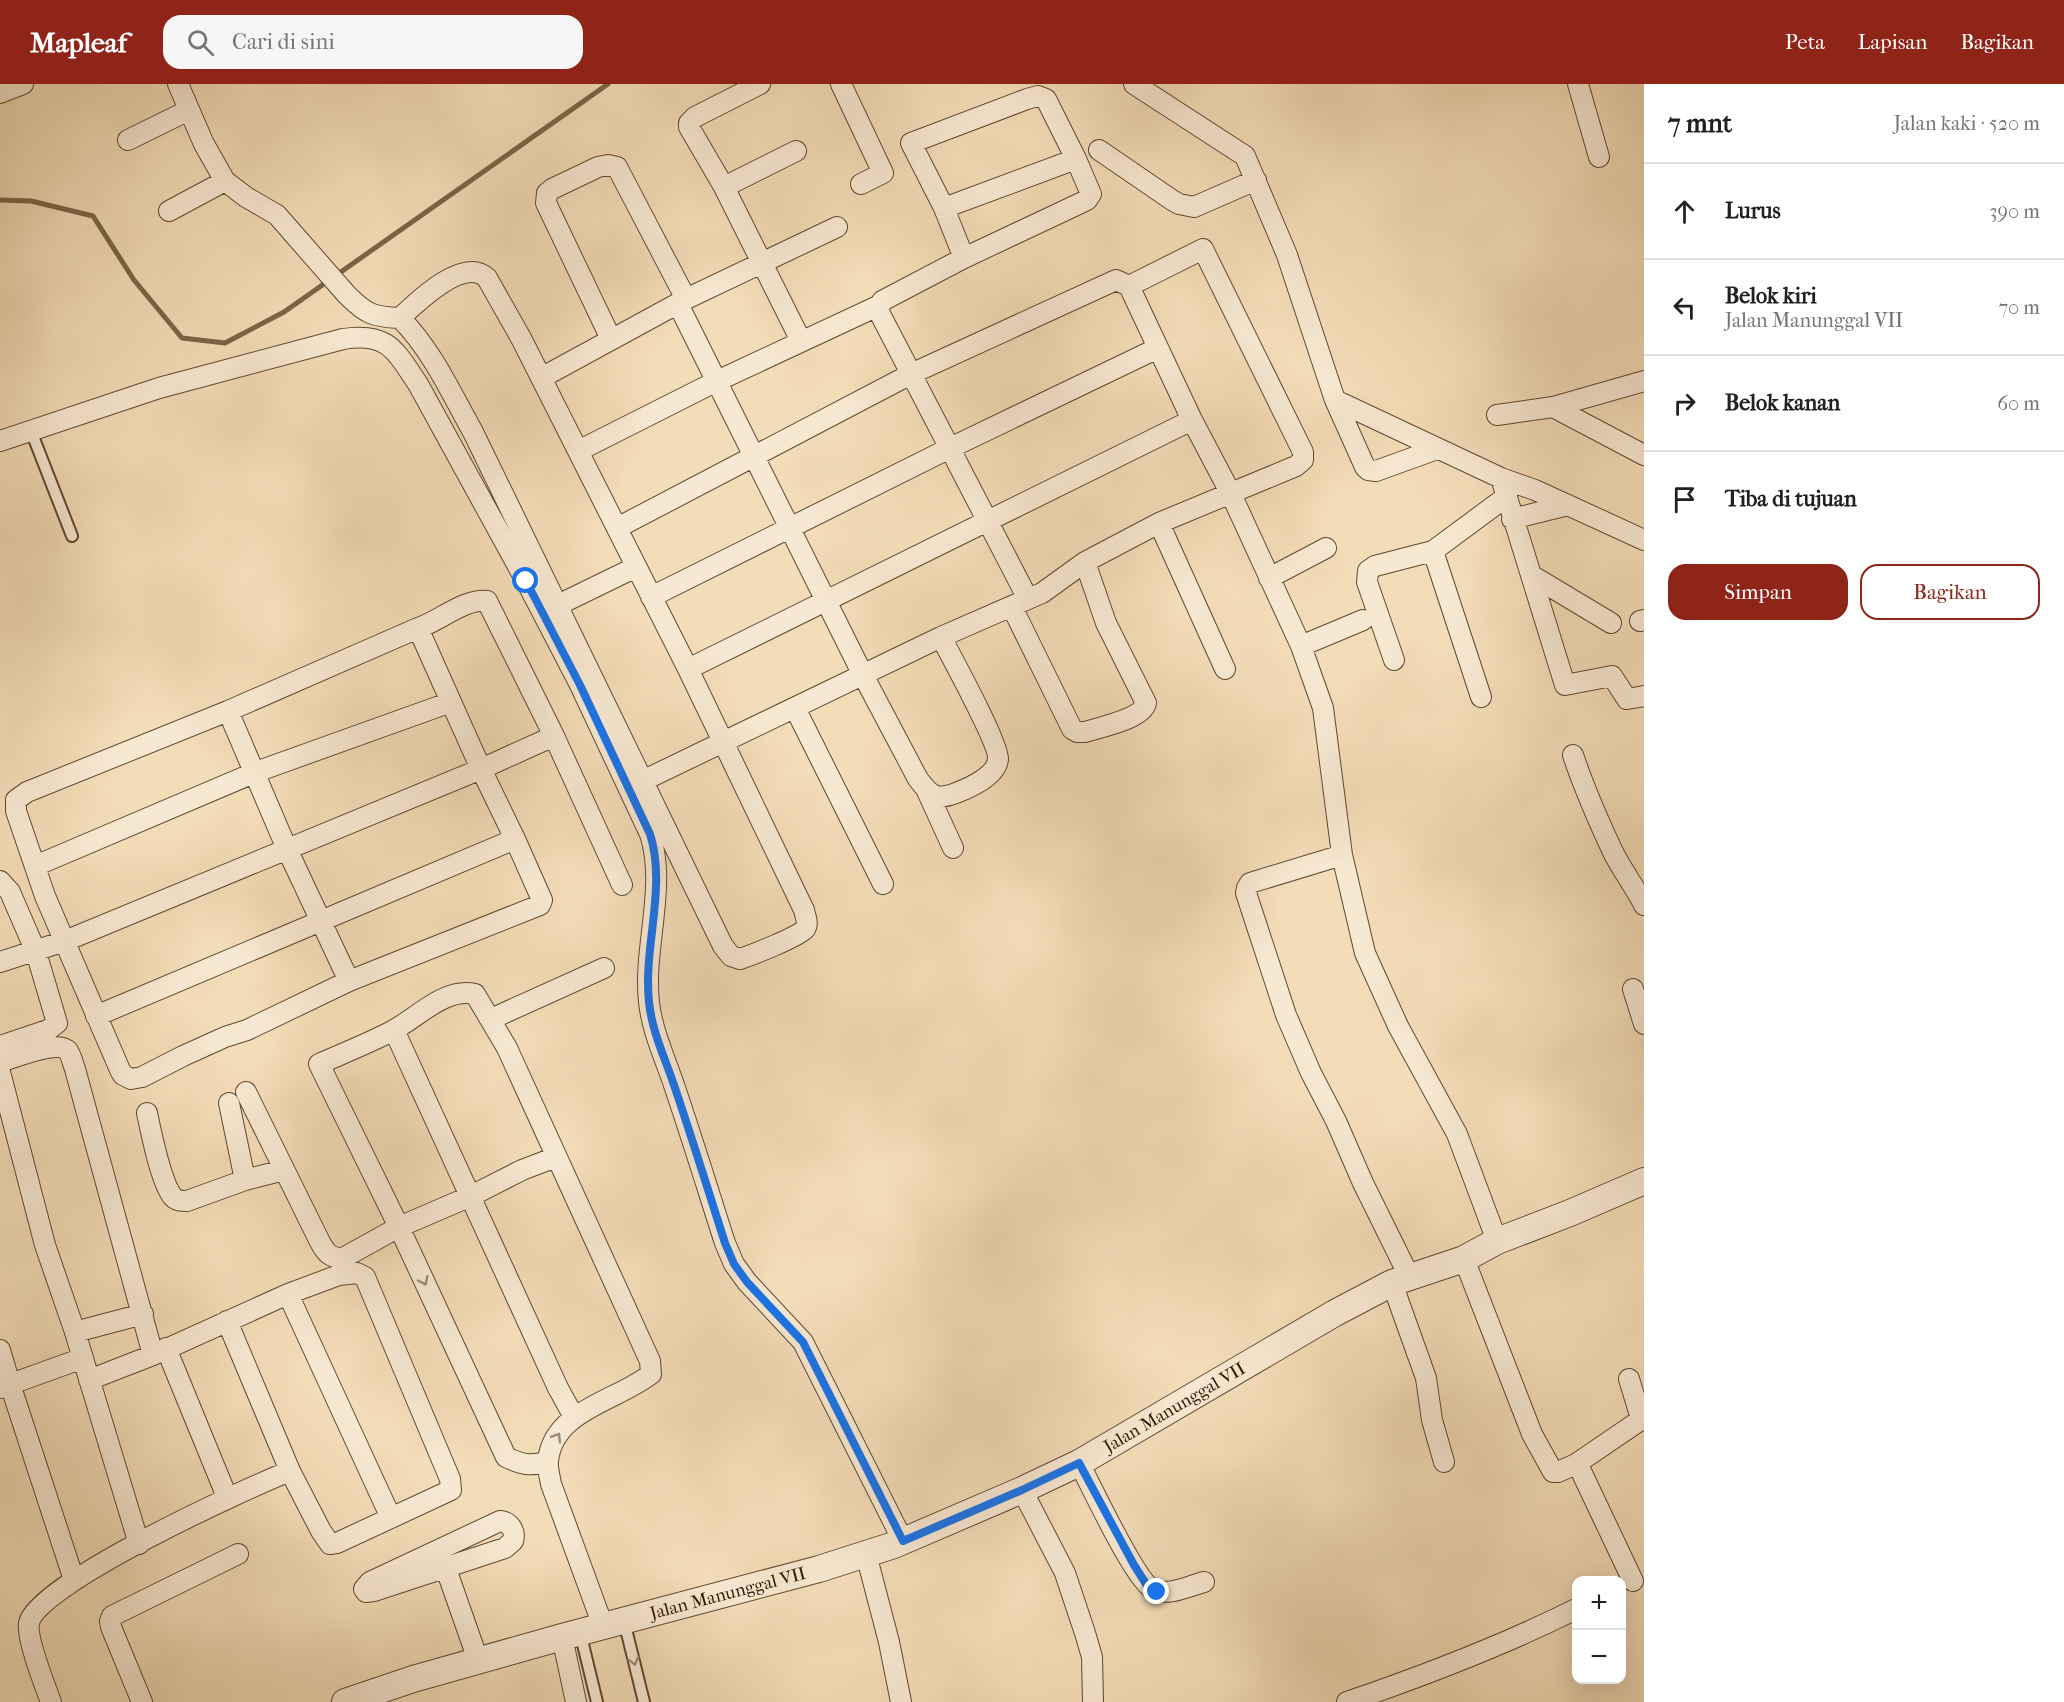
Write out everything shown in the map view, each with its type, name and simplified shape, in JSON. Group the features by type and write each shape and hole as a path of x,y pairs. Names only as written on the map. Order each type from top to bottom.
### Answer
{"street":[{"path":"0,93 23,84"},
{"path":"178,84 204,144 225,181 240,194 278,215 347,295 368,313 380,317 400,318 414,332 435,363 473,432 558,605 636,784 656,851 657,867 649,963 649,1002 654,1030 674,1083 725,1243 734,1264 747,1282 803,1342 903,1541"},
{"path":"760,84 694,117 689,123 692,134 724,187 801,341"},
{"path":"841,84 884,173 861,184"},
{"path":"1134,84 1245,156 1287,255 1335,400 1365,467 1376,471 1437,449"},
{"path":"1578,84 1599,157"},
{"path":"578,451 715,382 879,305 882,301 964,258 1087,200 1091,194 1046,99 1038,96 912,143 944,208 964,258"},
{"path":"128,140 189,110"},
{"path":"1099,150 1172,201 1187,206 1194,207 1256,180"},
{"path":"724,187 796,151"},
{"path":"944,208 1076,159"},
{"path":"611,339 546,203 547,193 552,189 608,165 617,167 682,302 715,382 863,675 918,779 927,791 953,848"},
{"path":"169,212 225,181"},
{"path":"541,378 682,302 837,227"},
{"path":"636,784 941,637 1042,593 1085,562 1159,523 1296,466 1303,460 1297,441 1203,249 1129,286"},
{"path":"0,441 159,388 343,339 361,336 376,338 386,344 401,358 418,384 723,946 731,956 740,959 805,929 807,922 804,910 688,669 494,289 481,272 461,273 424,295 400,318"},
{"path":"617,528 911,374 1116,280 1129,286 1301,646 1323,708 1341,855 1369,964 1414,1057 1457,1134 1497,1241"},
{"path":"879,305 878,310 989,522 1072,729 1077,732 1085,732 1137,715 1144,709 1146,703 1107,623 1085,562"},
{"path":"651,597 950,448 1158,348"},
{"path":"1497,415 1553,407 1644,381"},
{"path":"1335,400 1501,478 1535,490 1644,540"},
{"path":"1553,407 1644,455"},
{"path":"688,669 1192,420"},
{"path":"1501,478 1565,685 1612,676 1627,699 1644,696"},
{"path":"1394,660 1367,582 1368,571 1375,566 1433,550 1506,497"},
{"path":"1512,519 1568,505"},
{"path":"1159,523 1225,669"},
{"path":"1269,578 1326,548"},
{"path":"1433,550 1480,697"},
{"path":"558,605 636,567"},
{"path":"1531,575 1611,623"},
{"path":"418,628 480,769 542,900 540,906 349,981 247,1030 225,1037 135,1079 127,1078 120,1070 45,896 16,811 16,800 27,792 228,711 479,601 487,601 554,736 622,885"},
{"path":"1301,646 1363,620"},
{"path":"927,791 934,796 946,797 961,791 989,775 999,758 983,720 941,637"},
{"path":"35,866 256,772 451,702"},
{"path":"795,708 883,884"},
{"path":"228,711 256,772 286,849 349,981"},
{"path":"0,962 65,941 480,769 554,736"},
{"path":"1573,755 1586,793 1614,853 1644,905"},
{"path":"96,1016 514,839"},
{"path":"1341,855 1250,883 1246,893 1286,1015 1363,1182 1400,1280 1426,1377 1432,1420 1444,1462"},
{"path":"0,881 10,892 36,952 57,1023 48,1030 0,1046"},
{"path":"491,1019 604,968"},
{"path":"1633,989 1644,1024"},
{"path":"547,1462 530,1466 506,1457 320,1064 394,1030 418,1013 464,992 475,994 507,1048 650,1361 651,1374 639,1383 574,1417 554,1439 547,1462 551,1484 592,1629 576,1702"},
{"path":"394,1030 550,1370 574,1417"},
{"path":"0,1062 50,1047 62,1047 68,1051 143,1314 227,1497"},
{"path":"0,1072 45,1245 75,1332 139,1544"},
{"path":"246,1092 325,1251 333,1258 343,1258 399,1227 471,1196 522,1170 556,1157"},
{"path":"229,1103 245,1180"},
{"path":"147,1113 151,1134 168,1187 177,1200 187,1201 245,1180 284,1170"},
{"name":"Jalan Manunggal VII","path":"345,1702 478,1660 819,1569 903,1541 1079,1463 1335,1313 1400,1280 1464,1258 1497,1241 1644,1181"},
{"path":"1464,1258 1532,1434 1553,1472 1576,1464 1639,1422 1640,1415 1629,1379"},
{"path":"89,1380 288,1294 339,1275 357,1273 365,1278 450,1479 451,1490 337,1544 330,1544 290,1471 227,1322"},
{"path":"288,1294 391,1518"},
{"path":"75,1332 143,1314"},
{"path":"0,1350 5,1386 74,1580"},
{"path":"5,1386 83,1358"},
{"path":"1079,1463 1148,1587 1157,1592 1168,1592 1204,1582"},
{"path":"1576,1464 1633,1581"},
{"path":"51,1702 30,1636 28,1624 34,1612 74,1580 139,1544 227,1497 290,1471"},
{"path":"1022,1490 1065,1573 1092,1657 1093,1702"},
{"path":"503,1521 512,1528 515,1536 508,1546 445,1566 374,1591 366,1592 364,1589 370,1582 493,1523 503,1521"},
{"path":"142,1702 111,1628 112,1616 238,1554"},
{"path":"866,1554 889,1642 901,1702"},
{"path":"445,1566 478,1660"},
{"path":"1347,1702 1428,1674 1526,1634 1572,1611"}],"lane":[{"path":"31,431 72,536"},
{"path":"592,1629 597,1702"},
{"path":"592,1629 644,1702"}],"waterway":[{"path":"0,200 31,201 93,216 134,280 182,338 225,343 284,312 608,84"}],"route":[{"path":"526,581 580,685 656,851 657,867 649,963 649,1002 654,1030 674,1083 725,1243 734,1264 747,1282 803,1342 903,1541 1079,1463 1134,1565 1148,1587 1157,1592"}]}
